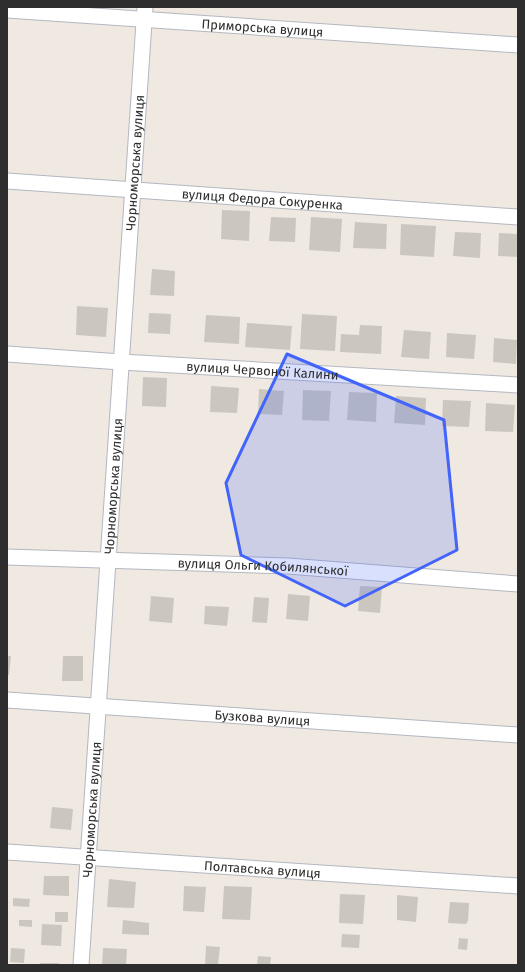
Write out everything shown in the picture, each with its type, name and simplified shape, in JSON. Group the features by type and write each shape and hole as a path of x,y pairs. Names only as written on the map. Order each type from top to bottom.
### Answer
{"street":[{"name":"Приморська вулиця","path":"7,10 144,13 518,45"},
{"name":"Чорноморська вулиця","path":"81,965 144,13"},
{"name":"вулиця Федора Сокуренка","path":"7,181 518,217"},
{"name":"вулиця Червоної Калини","path":"7,354 518,385"},
{"name":"вулиця Ольги Кобилянської","path":"7,557 288,566 518,584"},
{"name":"Бузкова вулиця","path":"7,700 518,735"},
{"name":"Полтавська вулиця","path":"7,852 518,886"}],"highlighted area":[{"path":"287,354 444,420 457,550 345,606 241,555 226,483"}],"building":[{"path":"222,210 250,211 249,241 221,239"},
{"path":"271,217 296,218 295,242 269,241"},
{"path":"311,217 342,219 340,252 309,250"},
{"path":"355,222 387,224 386,249 353,248"},
{"path":"401,224 436,226 434,257 400,255"},
{"path":"455,232 481,233 480,258 453,256"},
{"path":"499,233 518,234 518,257 498,256"},
{"path":"152,269 175,271 174,296 150,295"},
{"path":"77,306 108,308 106,337 76,335"},
{"path":"149,313 171,314 170,334 148,333"},
{"path":"302,314 337,316 335,351 300,349"},
{"path":"206,315 240,317 239,344 204,342"},
{"path":"247,323 292,326 290,350 245,347"},
{"path":"360,325 382,326 381,354 340,352 341,334 359,335"},
{"path":"404,330 431,332 429,359 401,357"},
{"path":"447,333 476,335 474,359 446,357"},
{"path":"494,338 517,340 516,364 493,362"},
{"path":"143,377 167,378 166,407 142,406"},
{"path":"211,386 239,388 237,413 210,412"},
{"path":"259,389 284,391 282,415 258,414"},
{"path":"303,390 331,391 329,421 302,420"},
{"path":"349,392 377,393 376,422 347,420"},
{"path":"396,396 426,398 425,425 394,423"},
{"path":"443,400 471,401 469,427 442,426"},
{"path":"486,403 515,405 513,432 485,431"},
{"path":"360,586 382,587 380,613 358,611"},
{"path":"288,594 310,596 308,621 286,619"},
{"path":"151,596 174,598 172,623 149,621"},
{"path":"254,597 269,598 267,623 252,622"},
{"path":"205,606 229,607 227,626 204,624"},
{"path":"7,656 11,656 9,675 7,675"},
{"path":"63,656 83,656 83,681 62,681"},
{"path":"52,807 73,809 71,830 50,828"},
{"path":"44,876 69,876 69,896 43,895"},
{"path":"109,879 136,882 134,908 107,907"},
{"path":"184,886 206,887 204,912 183,911"},
{"path":"224,886 252,887 250,920 222,919"},
{"path":"340,894 365,895 363,924 339,923"},
{"path":"397,895 418,897 416,922 397,920"},
{"path":"13,898 30,899 29,907 13,906"},
{"path":"450,902 469,903 468,921 466,924 448,923"},
{"path":"55,912 68,912 68,922 55,922"},
{"path":"19,920 32,920 32,927 19,926"},
{"path":"123,920 149,923 149,935 122,934"},
{"path":"42,924 62,925 61,946 41,945"},
{"path":"342,934 360,935 359,948 341,947"},
{"path":"459,938 468,939 467,950 458,949"},
{"path":"206,946 220,947 218,965 205,965"},
{"path":"11,948 25,949 24,963 10,962"},
{"path":"103,948 127,949 126,965 102,965"},
{"path":"258,956 271,957 270,965 257,965"},
{"path":"40,963 59,963 59,965 40,965"}]}
